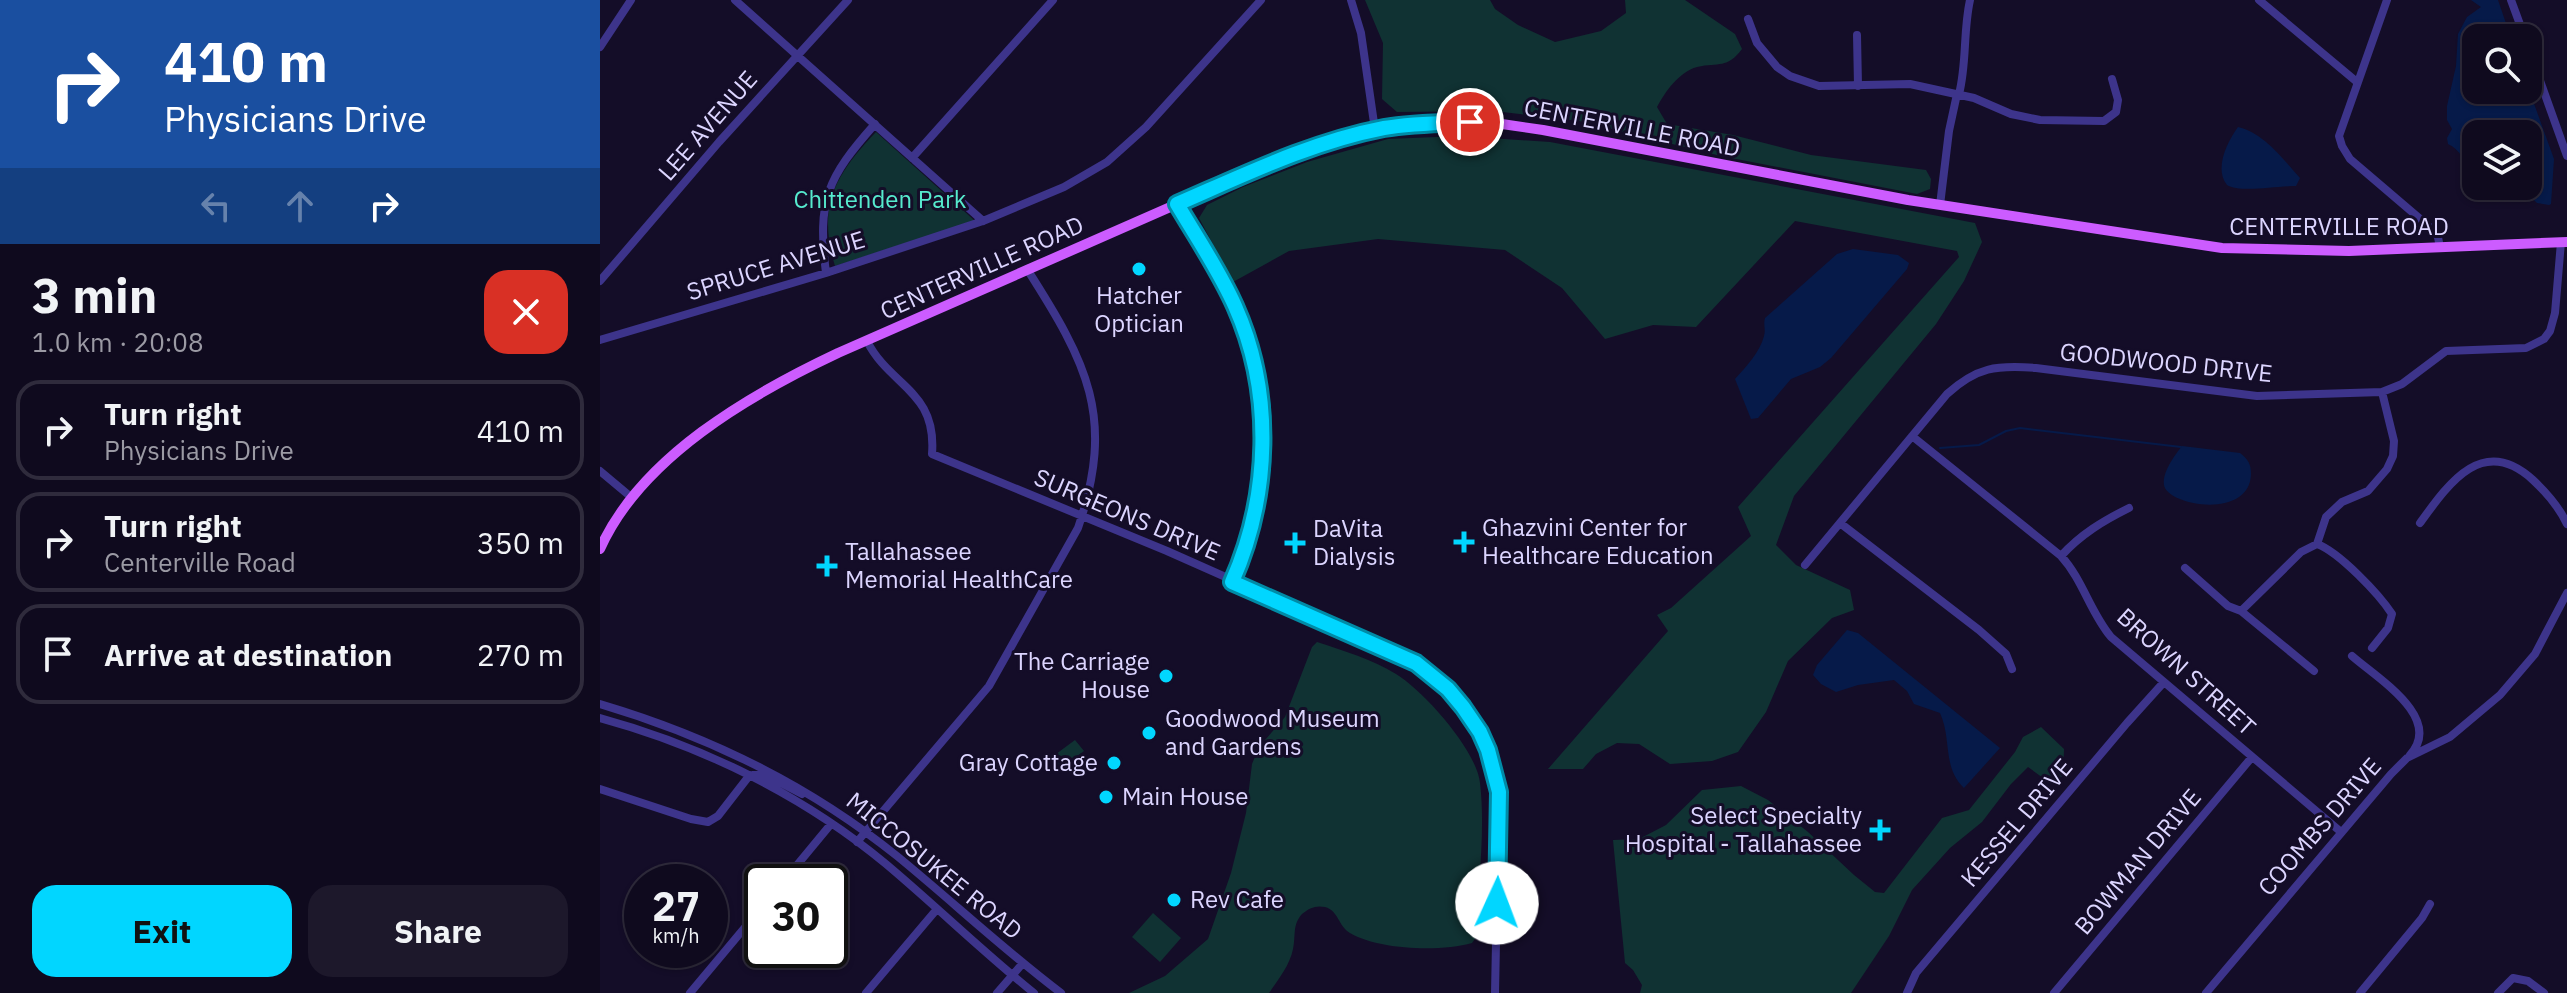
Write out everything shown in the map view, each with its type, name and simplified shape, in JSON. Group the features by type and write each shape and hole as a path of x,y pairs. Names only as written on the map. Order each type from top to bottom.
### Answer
{"main road":[{"name":"CENTERVILLE ROAD","path":"600,549 631,497 685,447 755,397 802,370 1282,159 1375,130 1439,123 1515,125 1940,205 2222,248 2304,252 2564,242"}],"street":[{"path":"600,47 631,0"},
{"path":"735,0 983,221"},
{"name":"LEE AVENUE","path":"600,281 848,0"},
{"path":"912,158 1053,0"},
{"name":"SPRUCE AVENUE","path":"600,340 826,273 983,221 1064,187 1107,162 1146,127 1261,0"},
{"path":"1351,0 1361,33 1375,130"},
{"path":"1940,205 1949,131 1964,71 1970,0"},
{"path":"2259,0 2357,82"},
{"path":"2387,0 2339,136 2345,153 2432,229 2438,237 2440,248"},
{"path":"2511,0 2520,24"},
{"path":"1748,19 1765,55 1790,76 1819,86 1910,84 1958,94 2011,114 2040,120 2104,121 2116,112 2118,100 2112,79"},
{"path":"1857,35 1858,86"},
{"path":"2542,86 2567,156"},
{"path":"826,273 822,227 831,181 845,158 875,124"},
{"path":"1177,204 1235,307 1257,381 1263,431 1260,479 1249,539 1232,582"},
{"name":"GOODWOOD DRIVE","path":"1805,565 1960,382 1981,370 1995,367 2036,368 2257,396 2382,392 2402,384 2446,351 2526,348 2544,339 2555,313 2564,242"},
{"path":"857,842 989,686 1021,633 1082,516 1095,466 1095,421 1089,386 1078,358 1027,269"},
{"name":"SURGEONS DRIVE","path":"867,341 877,357 922,405 931,424 932,454 1082,516 1416,663 1448,689 1480,732 1499,792 1495,993"},
{"path":"2241,611 2301,552 2317,544 2326,517 2342,502 2368,491 2379,480 2393,456 2394,441 2382,392"},
{"name":"BROWN STREET","path":"1912,436 2061,556 2076,574 2100,625 2116,642 2341,832"},
{"path":"2420,523 2455,480 2475,465 2494,460 2509,464 2530,478 2558,507 2567,524"},
{"path":"600,471 631,497"},
{"path":"2061,556 2096,525 2129,508"},
{"path":"1840,523 1979,630 2006,654 2012,669"},
{"path":"2317,544 2347,566 2392,614 2388,628 2372,648"},
{"path":"2185,568 2228,606 2241,611 2314,671"},
{"name":"COOMBS DRIVE","path":"2206,993 2407,758 2450,737 2500,695 2535,654 2567,593"},
{"path":"2352,656 2409,706 2418,722 2419,742 2407,758"},
{"name":"KESSEL DRIVE","path":"1907,993 1916,973 2164,682"},
{"name":"MICCOSUKEE ROAD","path":"600,704 691,735 749,761 809,795 865,832 1061,993"},
{"name":"MICCOSUKEE ROAD","path":"600,718 680,745 749,776 831,824 857,842 1034,993"},
{"name":"BOWMAN DRIVE","path":"2054,993 2252,757"},
{"path":"600,789 708,822 718,816 749,776 762,773 798,793 809,795"},
{"path":"798,864 831,824"},
{"path":"2360,993 2430,904"},
{"path":"866,993 937,909"},
{"path":"690,993 744,928"},
{"path":"979,947 989,934"},
{"path":"997,993 1023,963"},
{"path":"2498,993 2513,978 2521,978 2544,993"}],"green space":[{"path":"1365,0 1490,0 1495,9 1518,25 1555,42 1601,31 1626,13 1625,0 1685,0 1735,34 1742,49 1732,60 1690,70 1668,89 1657,107 1667,124 1733,135 1811,155 1926,170 1931,179 1930,189 1917,194 1721,156 1579,121 1494,111 1397,112 1382,99 1383,43"},
{"name":"Chittenden Park","path":"876,132 975,221 835,266 828,226 833,193 840,177"},
{"path":"1461,136 1550,142 1975,223 1982,242 1964,281 1936,324 1794,496 1776,545 1796,565 1850,590 1854,610 1832,618 1788,661 1766,712 1738,752 1712,761 1670,764 1639,744 1617,743 1596,754 1583,769 1548,769 1668,631 1657,615 1671,608 1751,536 1738,507 1959,257 1957,251 1795,221 1696,327 1653,325 1605,339 1562,288 1505,250 1378,239 1289,251 1233,282 1199,218 1207,205 1307,162 1388,139"},
{"path":"1317,642 1377,664 1408,682 1447,723 1470,755 1477,770 1482,802 1477,936 1472,943 1444,948 1393,946 1350,933 1330,909 1316,907 1299,918 1289,961 1269,993 1129,993 1165,976 1208,939 1231,873 1246,813 1252,764 1259,747 1285,717 1312,647"},
{"path":"2041,727 2064,749 2063,776 2050,783 2028,767 2011,784 1982,822 1950,848 1912,890 1889,936 1851,993 1640,993 1642,985 1625,963 1613,840 1639,839 1666,825 1702,790 1741,786 1768,800 1875,892 1884,893 1942,818 1969,810 2015,752 2023,737"},
{"path":"1075,740 1084,751 1061,768 1052,757"},
{"path":"1153,913 1181,938 1160,962 1132,937"}],"water":[{"path":"2471,0 2498,0 2506,24 2463,24 2467,17 2481,7"},
{"path":"2462,26 2462,104 2534,104 2540,120 2462,120 2462,156 2448,144 2447,138 2452,129 2447,120 2447,106 2456,66 2458,34"},
{"path":"2542,126 2554,159 2551,204 2534,200 2542,200"},
{"path":"2238,127 2265,141 2280,155 2300,178 2296,186 2249,189 2227,185 2223,179 2222,164 2226,148"},
{"path":"1853,249 1898,255 1909,263 1831,358 1820,367 1791,379 1758,418 1751,419 1735,379 1759,348 1765,334 1765,318 1837,254"},
{"path":"2182,446 2240,453 2250,467 2247,489 2237,498 2224,503 2208,505 2179,499 2164,485 2170,464"},
{"path":"1847,630 1858,633 2000,748 1964,788 1950,762 1940,713 1914,704 1907,691 1894,680 1836,692 1821,684 1813,675 1817,665"}],"waterway":[{"path":"1940,448 1979,445 2006,431 2020,428 2181,447"}],"place":[{"name":"Hatcher Optician","path":"1139,269"},
{"name":"Ghazvini Center for Healthcare Education","path":"1464,542"},
{"name":"DaVita Dialysis","path":"1295,543"},
{"name":"Tallahassee Memorial HealthCare","path":"827,566"},
{"name":"The Carriage House","path":"1166,676"},
{"name":"Goodwood Museum and Gardens","path":"1149,733"},
{"name":"Gray Cottage","path":"1114,763"},
{"name":"Main House","path":"1106,797"},
{"name":"Select Specialty Hospital - Tallahassee","path":"1880,830"},
{"name":"Rev Cafe","path":"1174,900"}],"route":[{"path":"1470,122 1386,128 1343,138 1282,159 1177,204 1235,307 1257,381 1263,431 1260,479 1249,539 1232,582 1416,663 1448,689 1463,707 1488,750 1499,792 1497,903"}]}
